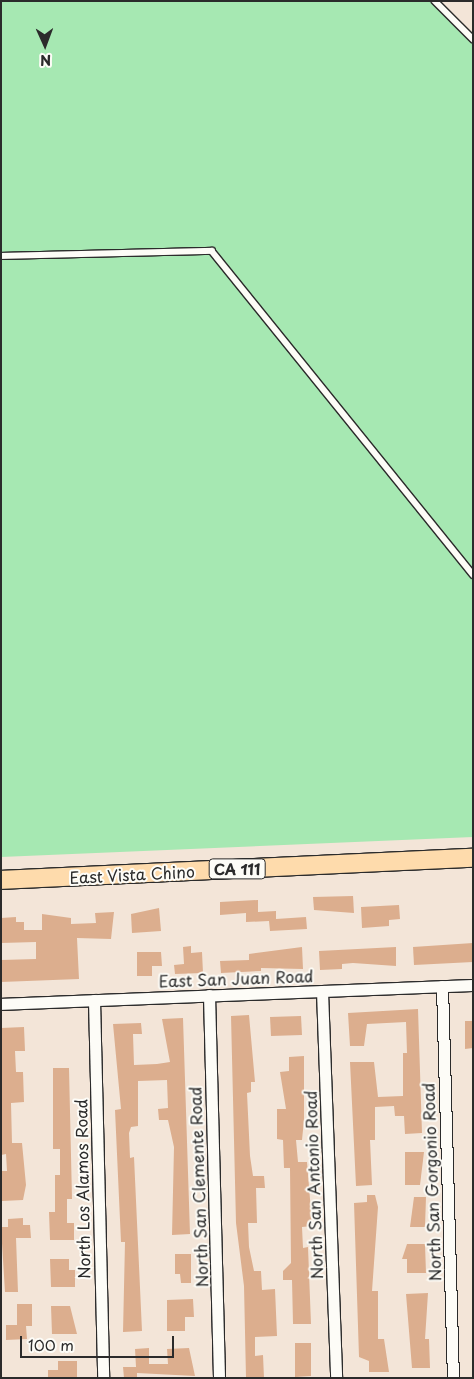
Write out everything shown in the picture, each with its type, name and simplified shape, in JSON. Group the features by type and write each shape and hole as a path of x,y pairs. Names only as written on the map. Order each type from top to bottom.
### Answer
{"main road":[{"name":"East Vista Chino","path":"1,880 473,858"}],"street":[{"name":"East San Juan Road","path":"1,1004 473,985"},
{"name":"North San Gorgonio Road","path":"442,986 453,1378"},
{"name":"North San Antonio Road","path":"322,991 336,1378"},
{"name":"North San Clemente Road","path":"209,996 219,1378"},
{"name":"North Los Alamos Road","path":"94,1000 103,1378"}],"lane":[{"path":"435,1 473,39"},
{"path":"1,256 212,251 473,575"}],"green space":[{"path":"1,1 430,1 473,44 473,837 1,857"}],"building":[{"path":"353,896 354,913 314,910 313,897"},
{"path":"258,900 258,912 276,911 276,919 306,917 307,929 270,931 269,921 246,922 246,913 220,915 220,902"},
{"path":"399,905 400,919 389,920 389,926 362,928 361,907"},
{"path":"159,908 161,931 132,933 131,914"},
{"path":"114,912 111,939 77,938 79,979 1,982 1,960 36,959 36,942 1,943 1,918 16,917 16,922 24,922 24,930 42,930 42,914 71,918 71,924 96,923 95,913"},
{"path":"473,943 473,962 414,965 413,947"},
{"path":"191,946 191,953 202,952 203,973 175,974 174,965 184,964 183,947"},
{"path":"302,947 303,969 261,968 261,971 221,973 220,961 249,960 249,954"},
{"path":"396,947 396,966 353,963 342,964 342,969 320,970 319,951"},
{"path":"137,952 161,952 162,966 152,966 152,976 137,976"},
{"path":"418,1009 422,1133 405,1134 404,1116 395,1116 394,1106 375,1107 375,1140 370,1140 372,1185 356,1186 350,1062 374,1062 378,1097 403,1096 403,1053 407,1053 406,1022 367,1024 364,1046 350,1046 348,1013"},
{"path":"249,1015 255,1082 251,1082 251,1092 247,1093 250,1156 253,1176 264,1176 265,1188 256,1188 257,1223 248,1223 249,1247 254,1271 261,1271 262,1290 275,1289 277,1336 255,1337 255,1356 263,1355 264,1378 246,1378 244,1286 236,1223 231,1016"},
{"path":"301,1016 302,1035 271,1036 270,1017"},
{"path":"183,1018 190,1234 172,1235 174,1147 168,1120 159,1120 158,1109 168,1108 167,1080 138,1081 138,1126 131,1127 129,1133 130,1158 134,1157 142,1331 123,1332 125,1242 121,1242 115,1110 121,1109 113,1024 141,1023 142,1034 133,1034 134,1065 157,1064 170,1062 162,1019"},
{"path":"465,1021 473,1021 473,1048 465,1049"},
{"path":"24,1027 25,1051 15,1051 16,1072 23,1072 24,1102 11,1103 12,1143 22,1143 26,1185 23,1200 2,1201 1,1171 7,1171 6,1154 1,1155 1,1028"},
{"path":"304,1056 304,1120 302,1140 296,1140 298,1162 307,1162 312,1226 302,1227 303,1248 308,1247 311,1324 293,1324 292,1280 283,1280 283,1271 291,1263 290,1168 284,1168 283,1140 277,1139 277,1109 286,1109 280,1072 289,1071 289,1057"},
{"path":"53,1068 69,1068 72,1199 67,1199 67,1223 74,1223 74,1240 50,1240 49,1212 55,1212 55,1175 60,1175 60,1149 53,1149"},
{"path":"405,1152 424,1152 420,1185 405,1185"},
{"path":"367,1195 375,1195 378,1207 372,1291 378,1291 378,1339 384,1339 389,1372 369,1372 369,1361 359,1357 354,1203 367,1202"},
{"path":"414,1197 426,1197 425,1227 410,1227"},
{"path":"23,1218 23,1225 30,1225 31,1238 16,1238 18,1292 5,1292 1,1227 8,1227 8,1219"},
{"path":"407,1244 425,1244 426,1273 407,1273 407,1259 402,1259"},
{"path":"175,1254 191,1254 191,1283 181,1283 180,1274 175,1274"},
{"path":"50,1259 69,1259 69,1270 75,1270 75,1287 51,1287"},
{"path":"428,1293 425,1339 429,1339 430,1368 412,1368 406,1294"},
{"path":"193,1299 194,1317 185,1317 185,1331 167,1331 167,1300"},
{"path":"17,1304 32,1304 32,1326 26,1326 27,1339 6,1340 6,1325 17,1325"},
{"path":"51,1306 70,1306 77,1334 52,1334"},
{"path":"295,1343 311,1343 311,1376 295,1377"},
{"path":"149,1348 149,1364 168,1364 167,1349 189,1348 195,1376 137,1373 137,1378 124,1378 123,1367 136,1367 135,1349"},
{"path":"58,1361 77,1361 77,1378 48,1378 48,1370 58,1370"}]}
